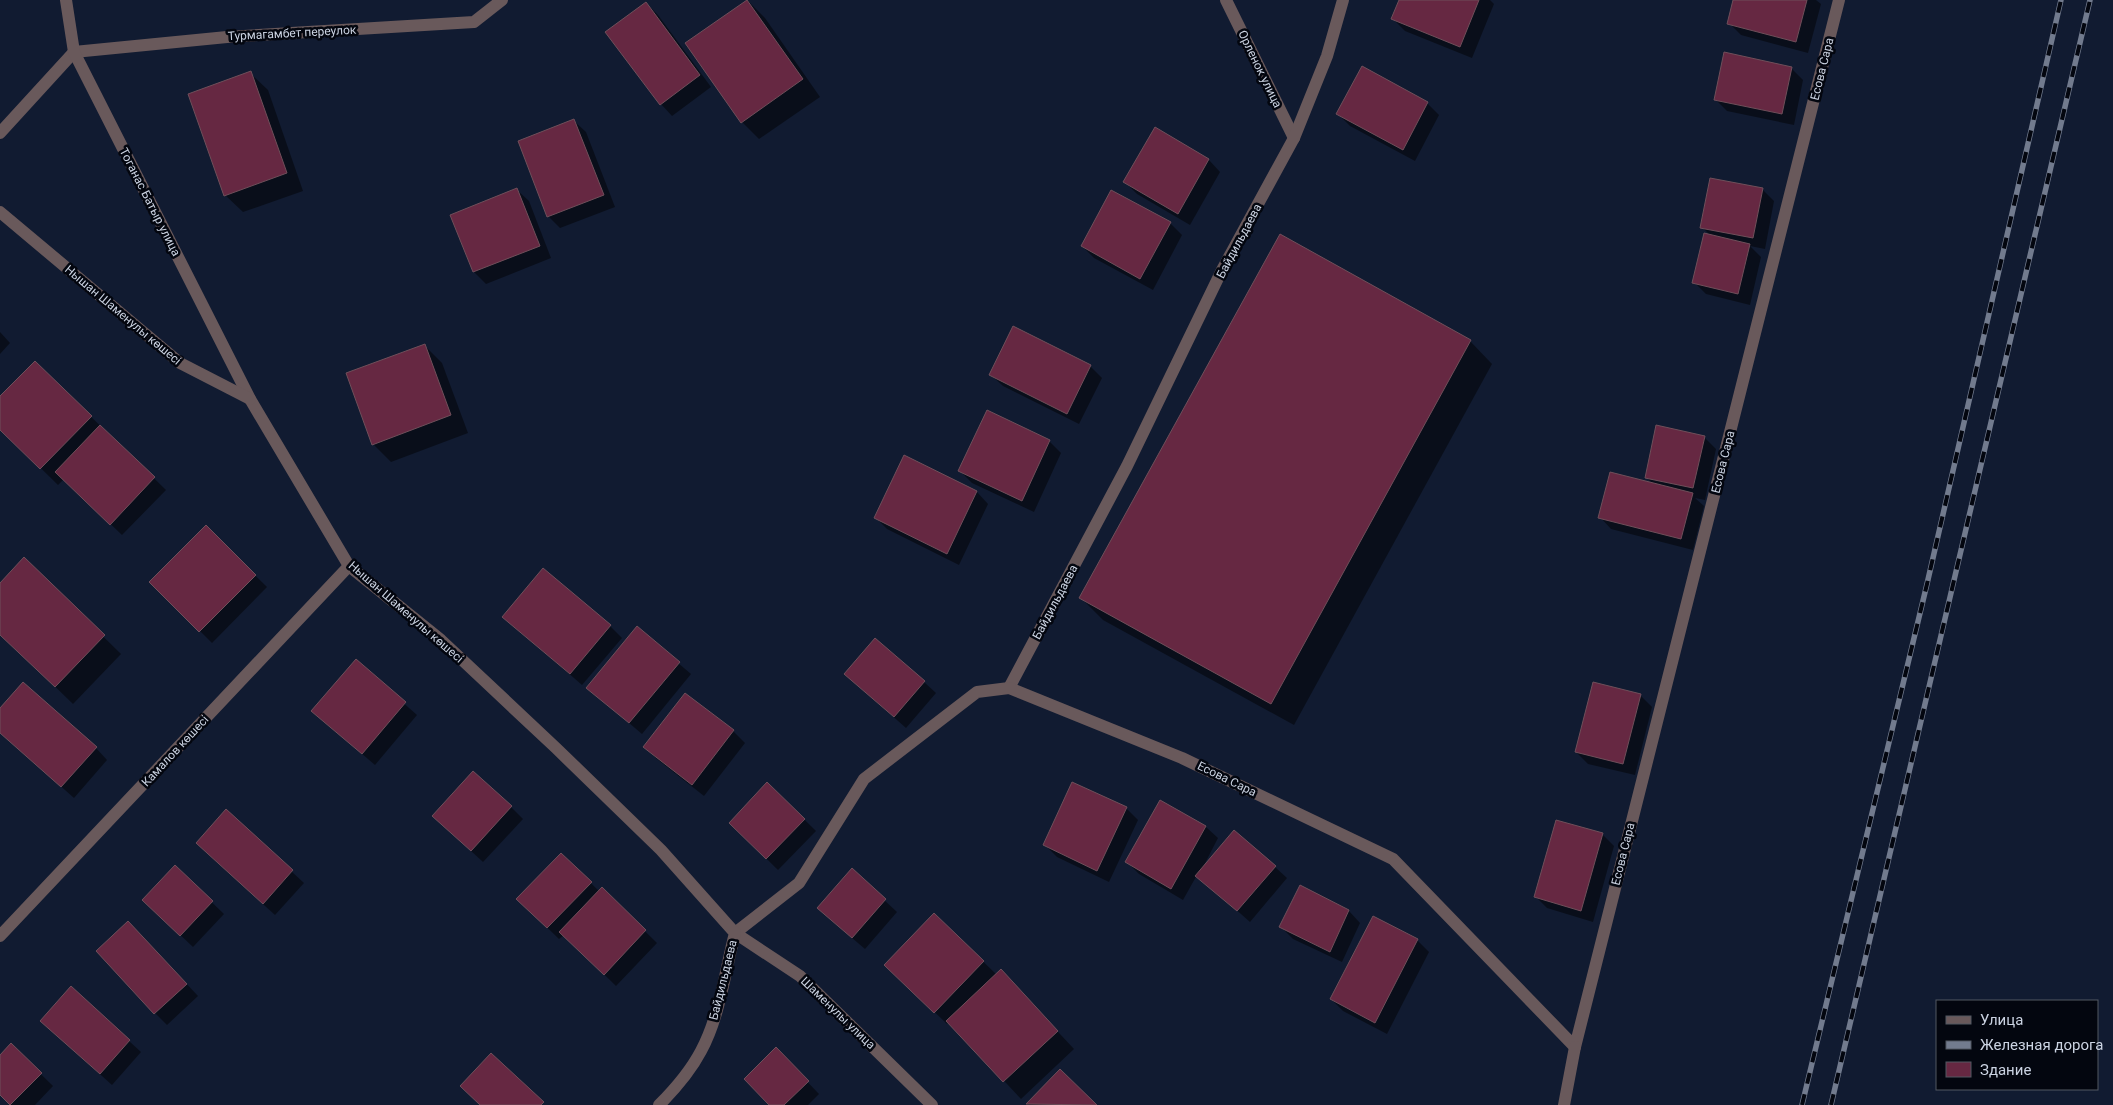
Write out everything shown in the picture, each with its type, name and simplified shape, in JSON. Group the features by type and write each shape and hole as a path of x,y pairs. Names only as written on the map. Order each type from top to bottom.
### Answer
{"street":[{"name":"Тоганас Батыр улица","path":"66,0 74,52 250,399"},
{"name":"Турмагамбет переулок","path":"74,52 227,37 474,22 502,0"},
{"name":"Орленок улица","path":"1226,0 1294,138"},
{"name":"Байдильдаева","path":"659,1105 671,1093 701,1051 716,1014 735,933 799,883 864,779 977,692 1009,688 1127,466 1222,270 1294,138 1327,56 1343,0"},
{"name":"Есова Сара","path":"1575,1047 1839,0"},
{"path":"0,133 74,52"},
{"name":"Нышан Шаменулы көшесі","path":"0,212 180,363 250,399 349,566 441,640 556,748 661,850 735,933"},
{"name":"Камалов көшесі","path":"0,936 349,566"},
{"name":"Есова Сара","path":"1009,688 1182,758 1393,859 1575,1047"},
{"name":"Шаменулы улица","path":"735,933 800,976 932,1105"},
{"path":"1564,1105 1575,1047"}],"building":[{"path":"747,0 803,79 741,123 685,43"},
{"path":"1399,0 1479,0 1460,47 1391,19"},
{"path":"1733,0 1807,0 1796,42 1727,24"},
{"path":"646,2 700,75 660,105 605,32"},
{"path":"1724,52 1792,67 1782,114 1714,100"},
{"path":"1362,66 1428,102 1403,150 1336,114"},
{"path":"251,71 287,173 224,196 188,94"},
{"path":"574,119 604,195 547,217 518,141"},
{"path":"1155,127 1209,159 1178,214 1123,182"},
{"path":"1710,178 1763,188 1753,238 1700,228"},
{"path":"517,188 540,246 473,272 450,215"},
{"path":"1111,190 1171,222 1140,279 1081,246"},
{"path":"1704,233 1750,244 1738,294 1692,283"},
{"path":"1280,234 1471,340 1271,704 1079,598"},
{"path":"1013,326 1091,365 1067,414 989,375"},
{"path":"425,344 451,415 372,445 346,373"},
{"path":"35,361 92,416 40,469 0,430 0,396"},
{"path":"987,410 1050,440 1022,501 958,471"},
{"path":"100,425 155,477 110,525 55,472"},
{"path":"1656,425 1705,436 1693,488 1645,478"},
{"path":"904,455 977,491 947,554 874,518"},
{"path":"1610,472 1693,493 1681,539 1598,518"},
{"path":"206,525 256,575 199,632 149,582"},
{"path":"24,557 105,635 55,687 0,635 0,583"},
{"path":"543,568 611,625 570,674 502,617"},
{"path":"637,626 680,662 629,723 586,688"},
{"path":"875,638 925,681 894,717 844,674"},
{"path":"356,659 406,702 362,754 311,711"},
{"path":"23,682 97,747 61,787 0,733 0,708"},
{"path":"1593,682 1641,694 1623,764 1575,752"},
{"path":"685,693 734,730 692,785 643,747"},
{"path":"473,771 512,806 471,851 432,816"},
{"path":"767,782 805,819 766,859 729,823"},
{"path":"1072,782 1127,807 1097,871 1043,845"},
{"path":"1160,800 1206,826 1171,889 1125,862"},
{"path":"226,809 293,870 263,904 196,843"},
{"path":"1556,820 1603,833 1581,911 1534,897"},
{"path":"1234,830 1276,866 1237,911 1195,876"},
{"path":"561,853 592,882 547,928 516,899"},
{"path":"175,865 213,901 180,936 142,900"},
{"path":"852,868 886,899 852,938 817,908"},
{"path":"1300,885 1349,910 1330,952 1279,927"},
{"path":"602,887 646,930 604,975 559,932"},
{"path":"934,913 984,961 934,1013 884,965"},
{"path":"1373,916 1418,939 1375,1023 1330,999"},
{"path":"128,921 187,984 154,1014 96,951"},
{"path":"1001,969 1058,1031 1003,1082 946,1021"},
{"path":"71,986 130,1040 100,1074 40,1021"},
{"path":"11,1043 42,1073 10,1105 0,1095 0,1055"},
{"path":"776,1047 809,1081 784,1105 769,1105 744,1079"},
{"path":"491,1053 544,1102 541,1105 480,1105 460,1086"},
{"path":"1060,1069 1097,1105 1026,1104"}],"railway":[{"path":"1802,1105 1927,584 2061,0"},
{"path":"1831,1105 2090,0"}]}
